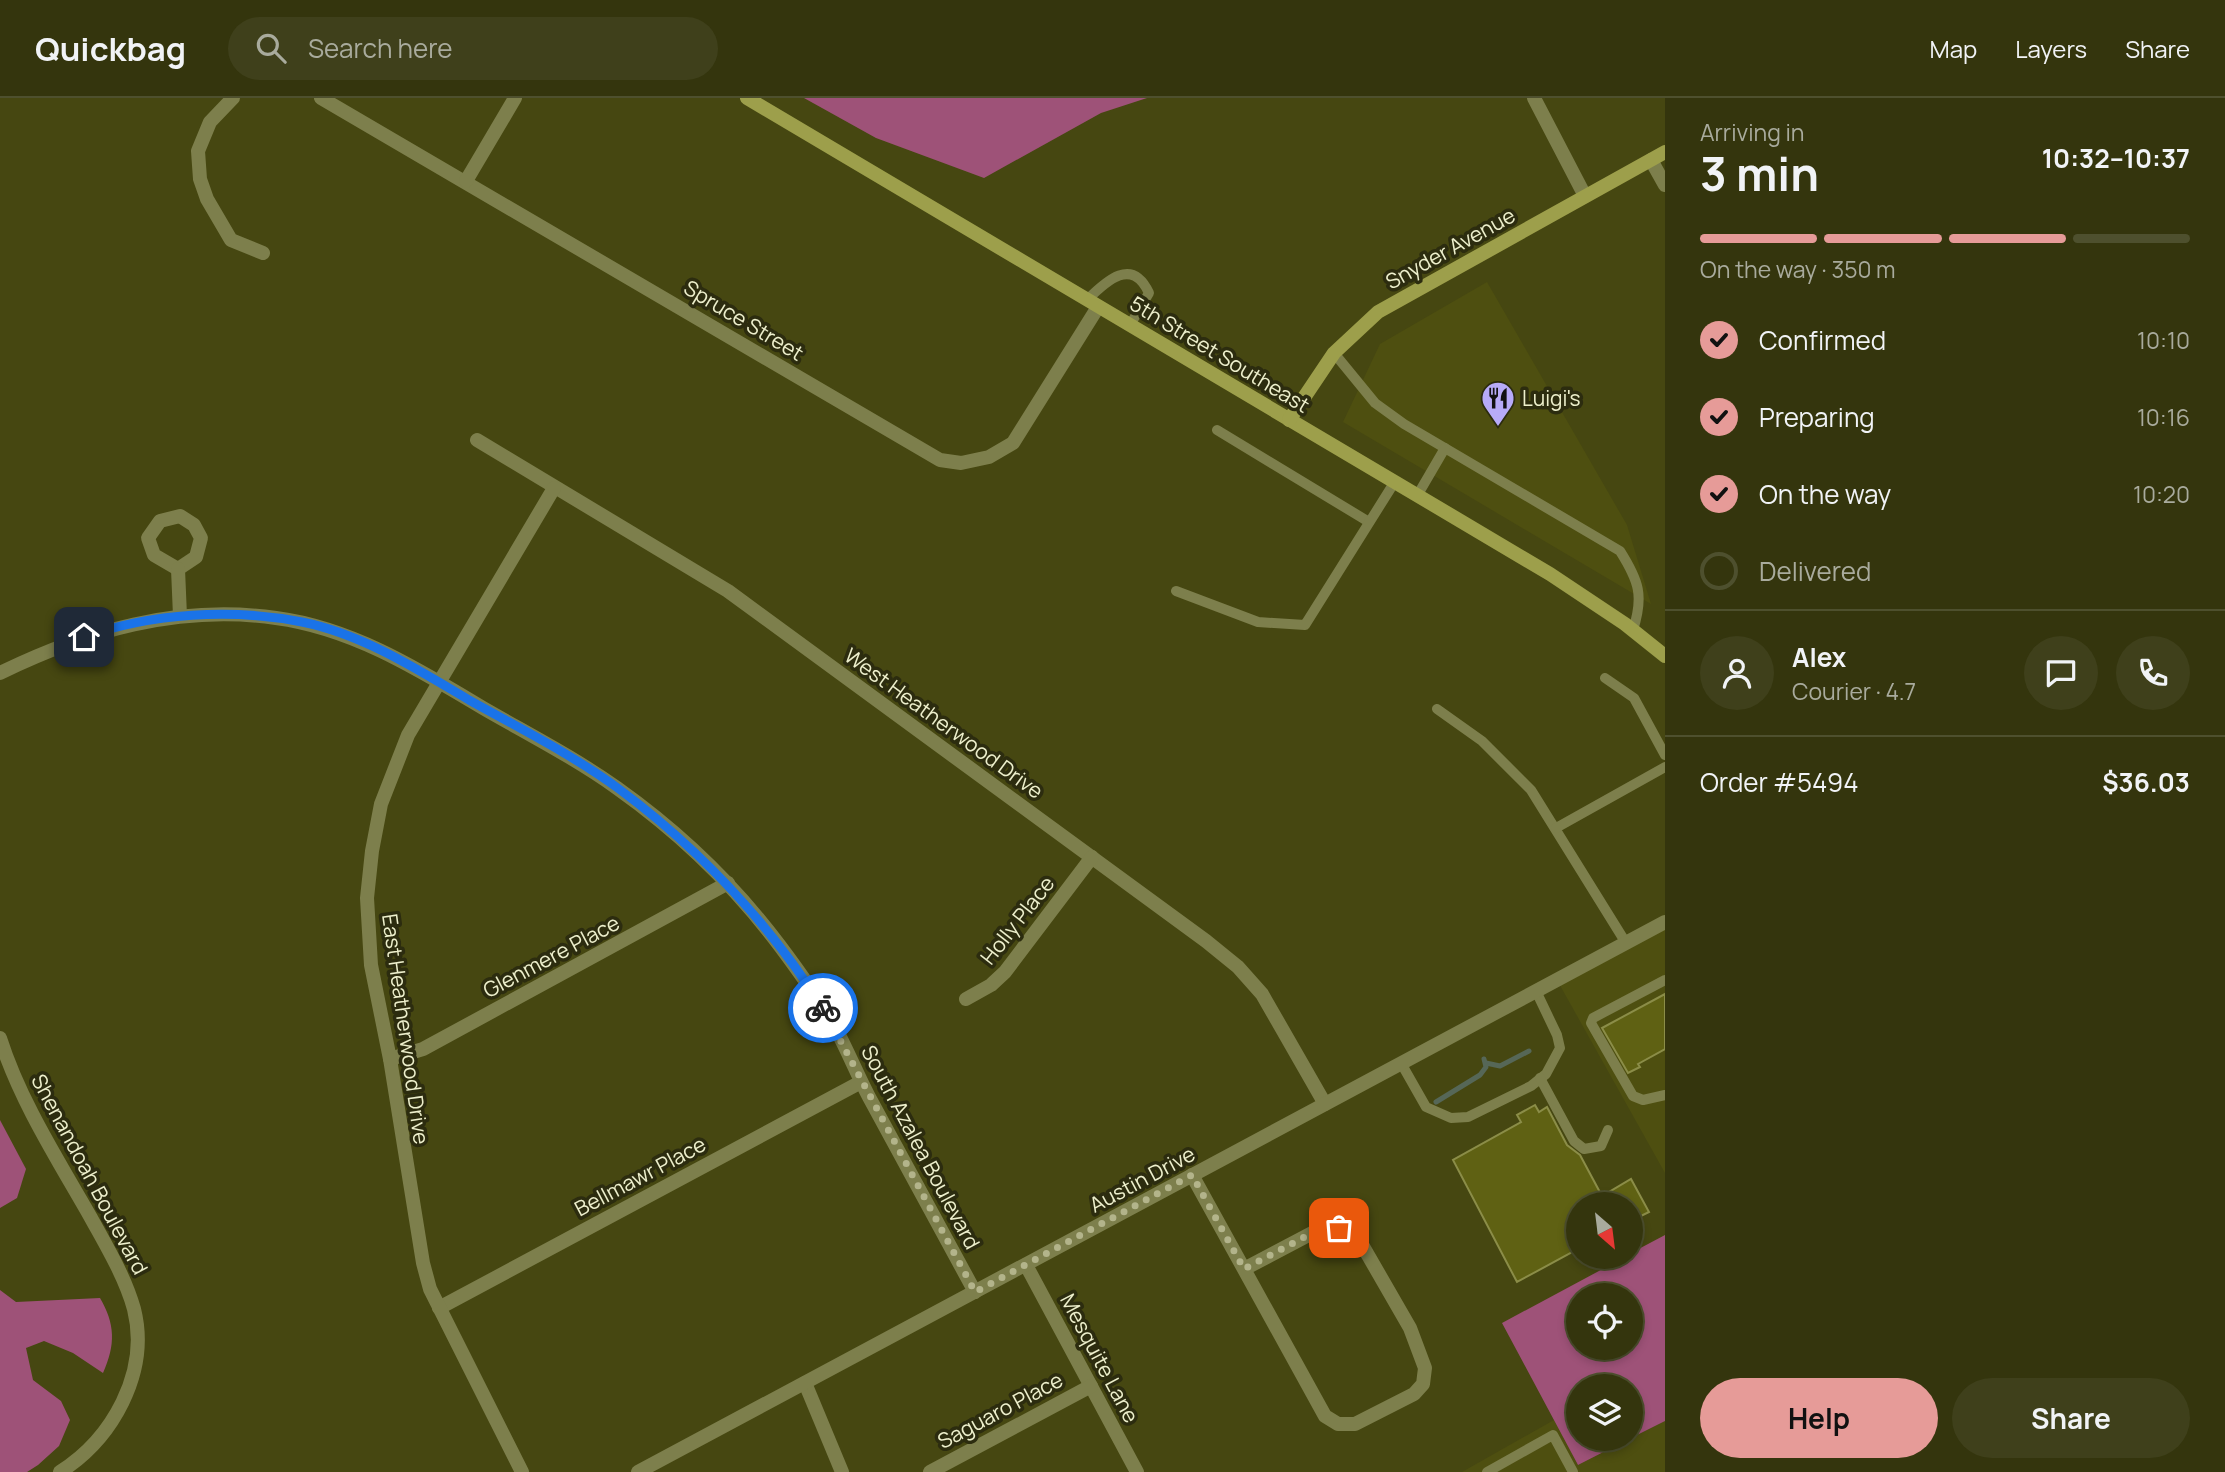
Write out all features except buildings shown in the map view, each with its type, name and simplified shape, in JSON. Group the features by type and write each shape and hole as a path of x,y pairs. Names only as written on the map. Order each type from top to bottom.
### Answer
{"main road":[{"name":"5th Street Southeast","path":"747,98 1550,574 1633,630 1665,656"},
{"name":"Snyder Avenue","path":"1289,420 1334,353 1378,312 1665,152"}],"street":[{"path":"233,98 210,122 198,151 200,179 207,199 232,240 263,253"},
{"name":"Spruce Street","path":"321,98 940,460 961,463 989,457 1013,443 1092,303"},
{"path":"466,181 515,98"},
{"path":"1534,98 1585,196"},
{"path":"1651,160 1665,186"},
{"name":"West Heatherwood Drive","path":"477,440 728,591 1206,941 1249,978 1272,1008 1325,1104"},
{"name":"East Heatherwood Drive","path":"522,1472 439,1308 423,1263 367,930 372,852 389,779 408,735 554,488"},
{"path":"178,569 180,617"},
{"name":"South Azalea Boulevard","path":"0,673 99,632 127,624 180,617 242,615 305,622 365,643 440,682 617,788 683,841 727,883 781,947 837,1031 861,1082 975,1292"},
{"name":"Holly Place","path":"966,999 991,985 1005,972 1092,857"},
{"name":"Glenmere Place","path":"390,1059 423,1049 727,883"},
{"name":"Austin Drive","path":"638,1472 1665,922"},
{"name":"Shenandoah Boulevard","path":"0,1038 18,1085 109,1251 134,1311 136,1356 123,1401 111,1425 95,1444 60,1472"},
{"name":"Bellmawr Place","path":"439,1308 861,1082"},
{"path":"1192,1175 1325,1416 1338,1423 1355,1424 1414,1394 1423,1384 1425,1368 1409,1328 1357,1236 1339,1228 1316,1231 1244,1269"},
{"name":"Mesquite Lane","path":"1026,1265 1137,1472"},
{"path":"805,1382 842,1472"},
{"name":"Saguaro Place","path":"930,1472 1090,1386"}],"lane":[{"path":"1092,303 1106,282 1132,274 1143,280 1149,293 1130,326"},
{"path":"1334,353 1376,404 1620,551 1636,576 1640,596 1640,609 1633,630"},
{"path":"1217,430 1369,522"},
{"path":"1417,496 1445,448"},
{"path":"1177,591 1258,622 1305,625 1394,483"},
{"path":"1605,678 1634,698 1665,755"},
{"path":"1437,709 1482,741 1531,790 1626,943"},
{"path":"1556,828 1665,767"},
{"path":"1665,980 1593,1018 1591,1023 1633,1096 1643,1100 1665,1095"},
{"path":"1401,1063 1426,1107 1438,1115 1460,1119 1540,1079 1555,1061 1560,1048 1536,991"},
{"path":"1540,1079 1574,1141 1584,1149 1601,1146 1608,1130"},
{"path":"1487,1472 1553,1435 1573,1472"}],"shaded area":[{"path":"804,98 1147,98 1101,113 984,178 876,138"},
{"path":"1487,282 1627,525 1651,604 1343,422 1380,344"},
{"path":"1665,922 1665,1173 1557,980"},
{"path":"0,1120 26,1169 17,1198 0,1208"},
{"path":"1665,1235 1665,1421 1643,1432 1643,1374 1566,1374 1566,1443 1502,1323 1566,1289 1566,1360 1643,1360 1643,1283 1577,1283 1603,1269 1643,1269 1643,1247"},
{"path":"0,1290 16,1302 100,1298 111,1326 112,1343 103,1373 73,1353 44,1341 26,1348 33,1380 61,1401 70,1420 59,1446 27,1472 0,1472"},
{"path":"1554,1420 1566,1442 1566,1451 1571,1451 1578,1465 1606,1451 1643,1451 1643,1432 1665,1421 1665,1472 1462,1472"},
{"path":"1571,1451 1606,1451 1578,1465"}],"waterway":[{"path":"1486,1063 1500,1066 1529,1051"},
{"path":"1436,1102 1480,1075 1486,1067 1484,1059"}],"way so far":[{"path":"823,1008 975,1292 1192,1175 1244,1269 1316,1231 1339,1228"}],"place":[{"name":"Luigi's","path":"1498,428"}],"route":[{"path":"84,637 127,624 180,617 242,615 305,622 365,643 440,682 617,788 634,801 683,841 738,894 781,947 823,1008"}]}
